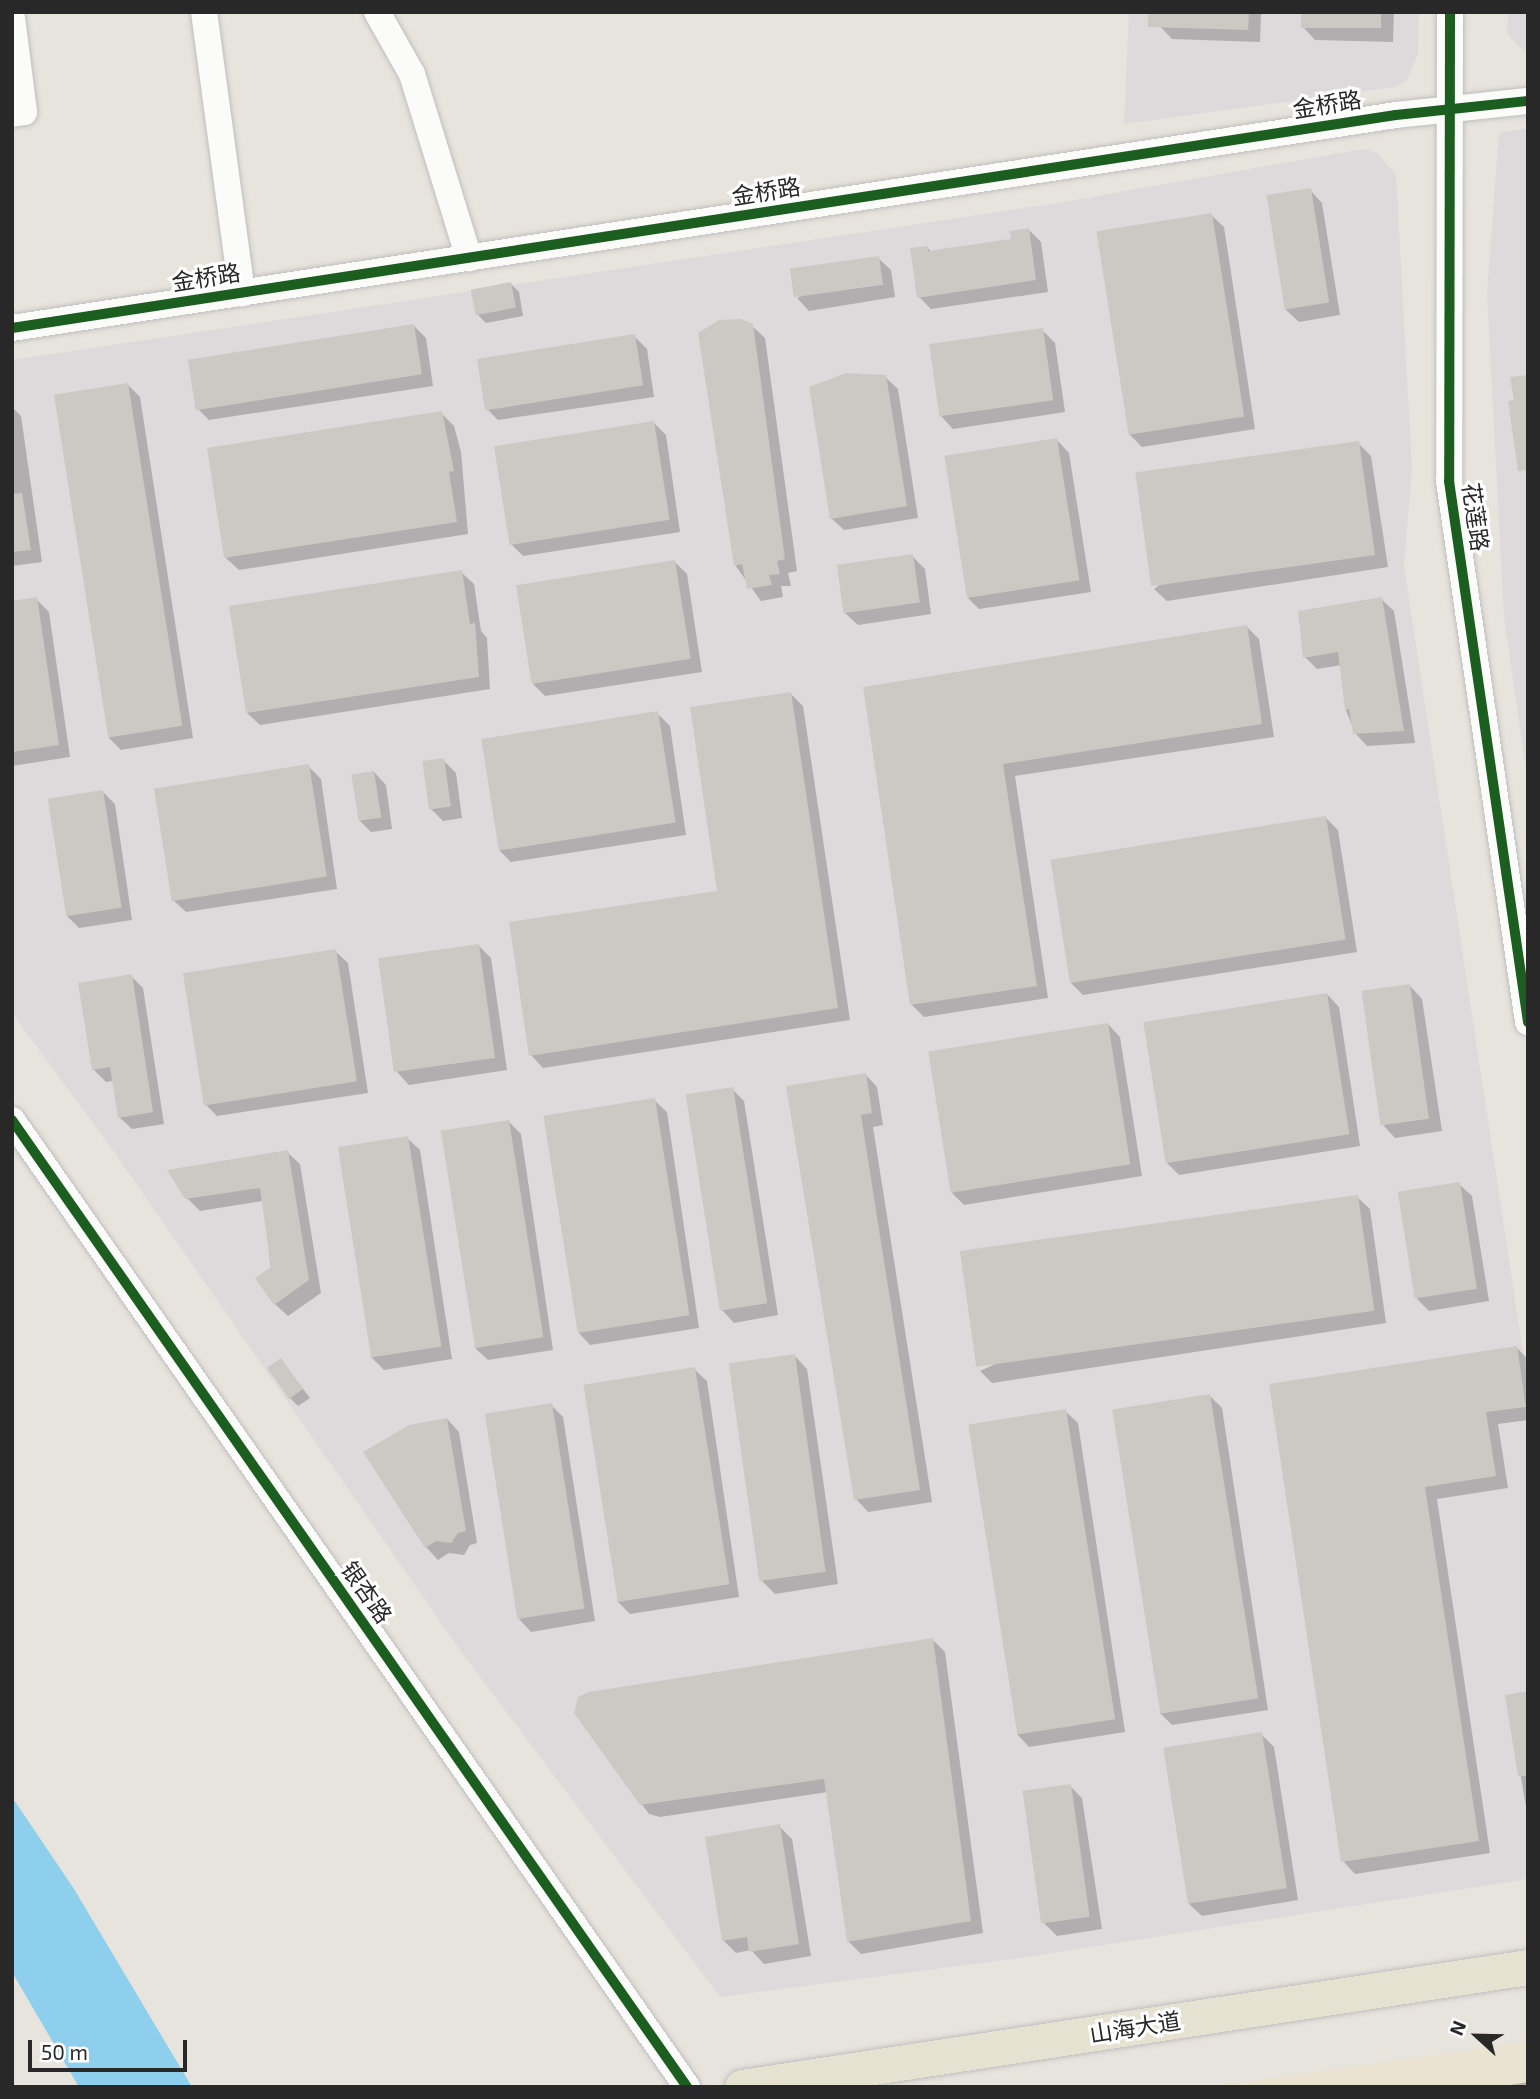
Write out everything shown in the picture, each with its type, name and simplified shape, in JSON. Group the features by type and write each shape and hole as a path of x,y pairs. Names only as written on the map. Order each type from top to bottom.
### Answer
{"main road":[{"name":"山海大道","path":"742,2087 1528,1967"}],"street":[{"path":"204,12 242,293"},
{"path":"377,12 412,74 469,258"},
{"name":"花莲路","path":"1450,12 1446,110 1449,481 1528,1022"},
{"path":"12,18 24,112 12,114"},
{"name":"金桥路","path":"12,328 1446,110 1528,101"},
{"name":"银杏路","path":"12,1120 687,2087"}],"shaded area":[{"path":"1129,12 1419,12 1418,53 1407,80 1395,87 1124,124"},
{"path":"1508,12 1528,12 1528,55 1507,34"},
{"path":"1528,128 1528,784 1504,617 1487,294 1499,133"},
{"path":"1363,149 1377,153 1396,175 1412,469 1404,566 1528,1385 1528,1879 1020,1958 720,1997 462,1653 110,1146 12,1013 12,360 1058,203"},
{"path":"1528,2042 1528,2087 1209,2087"}],"water":[{"path":"12,1797 74,1889 192,2087 79,2087 12,1972"}],"building":[{"path":"1148,12 1249,12 1248,30 1148,27"},
{"path":"1301,12 1381,12 1381,28 1301,28"},
{"path":"1311,188 1329,303 1285,310 1267,195"},
{"path":"1212,213 1244,416 1129,435 1096,231"},
{"path":"1029,228 1036,280 917,298 910,248 928,246 928,251 1011,239 1010,231"},
{"path":"879,256 883,285 794,297 790,269"},
{"path":"511,282 516,308 476,315 471,290"},
{"path":"741,319 753,324 785,559 777,561 780,574 769,575 772,585 747,589 742,564 734,566 698,333 719,320"},
{"path":"414,324 422,374 196,410 188,360"},
{"path":"1043,328 1053,400 939,416 929,344"},
{"path":"635,334 643,385 485,410 477,359"},
{"path":"846,373 886,375 907,506 830,519 809,387"},
{"path":"1528,375 1528,470 1518,471 1508,401 1514,400 1510,377"},
{"path":"128,383 182,726 108,737 54,395"},
{"path":"442,411 454,471 449,472 457,522 224,558 207,448"},
{"path":"654,421 670,520 510,545 494,446"},
{"path":"1057,438 1080,580 967,598 944,456"},
{"path":"1359,441 1375,555 1151,586 1135,472"},
{"path":"22,493 31,550 12,552 12,494"},
{"path":"913,554 920,603 844,613 837,565"},
{"path":"675,560 691,659 532,684 516,585"},
{"path":"462,570 470,624 475,623 479,677 246,713 229,606"},
{"path":"37,597 59,745 12,752 12,601"},
{"path":"1382,597 1404,731 1353,734 1349,709 1345,710 1338,652 1303,658 1298,611"},
{"path":"1247,625 1262,724 1003,764 1037,986 910,1005 863,687"},
{"path":"791,692 838,1008 529,1056 509,922 717,891 690,707"},
{"path":"658,711 676,823 499,851 481,739"},
{"path":"444,758 451,807 429,810 422,761"},
{"path":"309,764 327,877 172,901 154,789"},
{"path":"374,771 381,817 359,821 351,775"},
{"path":"103,790 122,908 66,916 48,799"},
{"path":"1326,816 1346,939 1070,983 1050,860"},
{"path":"479,944 495,1058 394,1072 378,958"},
{"path":"336,949 357,1081 204,1106 183,973"},
{"path":"132,974 153,1112 118,1118 110,1067 92,1070 78,983"},
{"path":"1410,984 1429,1119 1380,1125 1361,991"},
{"path":"1327,993 1349,1134 1166,1163 1143,1022"},
{"path":"1108,1023 1130,1164 951,1193 928,1051"},
{"path":"866,1073 872,1113 861,1115 920,1490 854,1500 786,1086"},
{"path":"733,1087 767,1303 720,1311 686,1095"},
{"path":"655,1098 689,1315 578,1333 543,1116"},
{"path":"509,1120 543,1337 475,1348 441,1131"},
{"path":"408,1136 441,1346 371,1357 338,1147"},
{"path":"288,1150 309,1280 274,1305 255,1278 271,1267 260,1188 185,1199 167,1170"},
{"path":"1460,1182 1477,1289 1415,1299 1398,1192"},
{"path":"1358,1195 1374,1311 976,1367 960,1251"},
{"path":"1517,1346 1526,1407 1486,1412 1496,1476 1425,1487 1479,1841 1341,1862 1269,1384"},
{"path":"795,1354 826,1572 759,1581 729,1363"},
{"path":"281,1358 303,1389 289,1399 267,1368"},
{"path":"695,1367 729,1584 618,1602 583,1385"},
{"path":"1210,1394 1258,1698 1160,1714 1112,1409"},
{"path":"552,1403 585,1608 517,1619 485,1414"},
{"path":"1066,1409 1115,1719 1017,1735 968,1424"},
{"path":"447,1418 466,1531 458,1533 451,1543 436,1541 425,1548 363,1452 409,1425"},
{"path":"933,1638 971,1921 847,1942 824,1779 640,1805 574,1713 578,1697 589,1692"},
{"path":"1528,1691 1528,1776 1518,1776 1505,1695"},
{"path":"1262,1732 1287,1888 1188,1904 1163,1748"},
{"path":"1071,1784 1090,1917 1041,1924 1022,1791"},
{"path":"780,1824 799,1944 749,1952 747,1937 722,1941 705,1837"}],"cycle path":[{"path":"1450,12 1449,481 1528,1022"},
{"path":"12,328 1396,115 1528,101"},
{"path":"12,1120 687,2087"}]}
